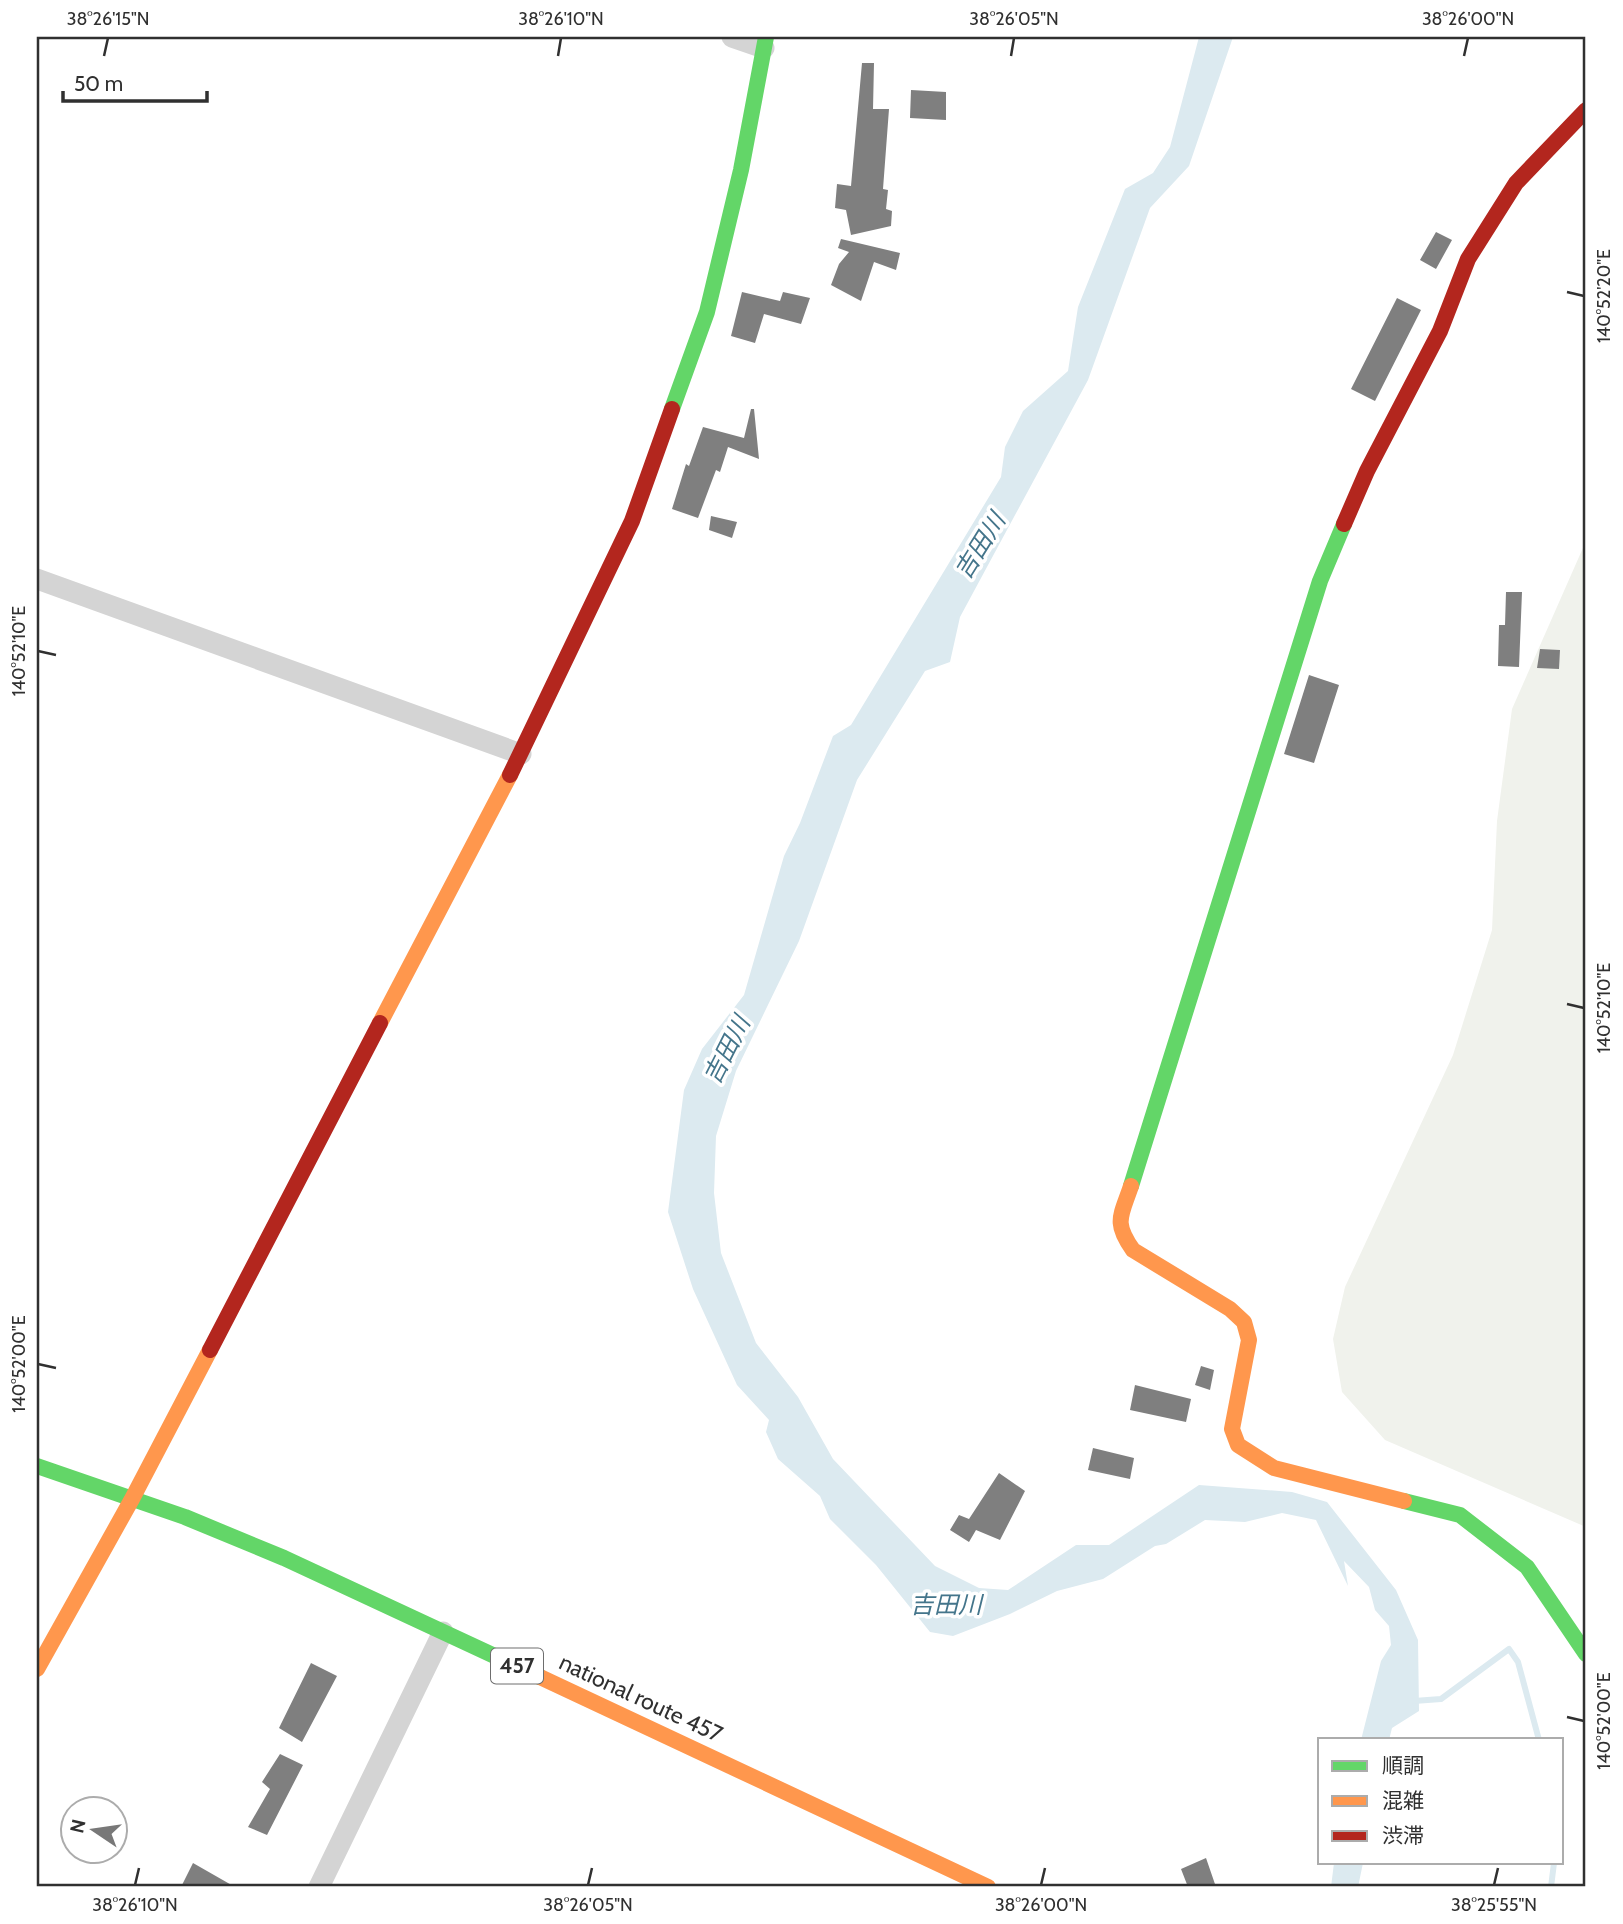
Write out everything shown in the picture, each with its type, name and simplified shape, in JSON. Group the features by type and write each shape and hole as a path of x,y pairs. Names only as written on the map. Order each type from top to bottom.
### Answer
{"main road":[{"path":"37,1669 132,1499 522,754 632,521 707,312 741,170 765,43"},
{"path":"1586,110 1516,183 1468,260 1440,331 1367,471 1320,581 1118,1223 1133,1250 1230,1309 1248,1326 1249,1340 1232,1429 1238,1445 1274,1468 1460,1515 1527,1567 1586,1654"},
{"name":"national route 457","path":"37,1466 185,1517 284,1558 988,1887"}],"street":[{"path":"732,37 765,43"},
{"path":"37,579 522,754"},
{"path":"319,1887 443,1632"}],"shaded area":[{"path":"1586,541 1586,1527 1385,1440 1342,1392 1333,1339 1345,1287 1453,1055 1492,930 1497,821 1512,709"}],"water":[{"name":"吉田川","path":"1199,37 1233,37 1189,166 1150,208 1088,380 960,617 950,662 925,671 857,780 799,941 736,1071 716,1136 714,1193 721,1253 756,1343 798,1397 833,1459 935,1566 979,1588 1008,1590 1076,1545 1109,1545 1199,1485 1292,1492 1327,1502 1396,1590 1418,1640 1419,1711 1392,1728 1390,1738 1362,1738 1381,1661 1391,1645 1389,1626 1375,1610 1369,1587 1344,1561 1348,1586 1316,1520 1282,1513 1245,1522 1205,1520 1166,1544 1155,1546 1103,1579 1057,1591 1010,1614 953,1636 930,1632 876,1565 830,1519 820,1496 778,1459 766,1432 769,1420 737,1385 693,1289 668,1212 684,1090 702,1049 744,995 784,856 800,823 833,736 851,725 1001,477 1005,447 1023,411 1068,371 1078,307 1125,189 1153,173 1170,147"},
{"path":"1334,1864 1363,1864 1358,1887 1331,1887"}],"building":[{"path":"862,63 874,63 873,109 889,109 883,189 888,190 886,209 892,211 891,226 851,235 846,210 835,208 837,184 851,186"},
{"path":"911,90 946,92 946,120 910,118"},
{"path":"1436,232 1452,240 1436,269 1420,260"},
{"path":"841,239 900,253 896,270 874,262 861,301 831,285 839,264 849,252 838,248"},
{"path":"742,292 780,301 783,292 810,298 801,324 764,314 755,343 731,336"},
{"path":"1397,298 1421,310 1375,401 1351,389"},
{"path":"751,409 754,409 759,459 728,447 720,472 716,470 698,518 672,509 686,464 689,466 703,427 744,438"},
{"path":"711,516 737,522 732,538 709,530"},
{"path":"1506,592 1522,592 1519,667 1498,666 1499,625 1505,625"},
{"path":"1540,649 1560,650 1559,669 1537,668"},
{"path":"1309,675 1339,685 1314,763 1284,754"},
{"path":"1201,1366 1214,1370 1210,1390 1195,1385"},
{"path":"1135,1385 1191,1399 1186,1422 1130,1410"},
{"path":"1093,1448 1134,1458 1130,1479 1088,1470"},
{"path":"999,1473 1025,1491 1000,1540 976,1530 969,1542 950,1530 959,1515 969,1519"},
{"path":"311,1663 337,1676 302,1742 279,1728"},
{"path":"280,1754 303,1765 267,1835 248,1827 270,1789 262,1782"},
{"path":"1206,1858 1216,1887 1188,1887 1181,1869"},
{"path":"193,1863 235,1887 181,1887"}],"waterway":[{"path":"1414,1701 1441,1699 1509,1649 1518,1662 1538,1738"},
{"path":"1551,1887 1554,1864"}],"traffic: fast":[{"path":"672,409 707,312 741,170 766,37"},
{"path":"1131,1186 1320,581 1344,524"},
{"path":"37,1466 185,1517 284,1558 540,1677"},
{"path":"1404,1501 1460,1515 1527,1567 1586,1654"}],"traffic: slow":[{"path":"380,1023 510,775"},
{"path":"1131,1186 1122,1212 1121,1225 1133,1250 1230,1309 1244,1322 1249,1340 1232,1429 1238,1445 1274,1468 1404,1501"},
{"path":"37,1669 132,1499 210,1350"},
{"path":"540,1677 988,1887"}],"traffic: jam":[{"path":"1344,524 1367,471 1440,331 1468,259 1516,183 1586,110"},
{"path":"510,775 632,521 672,409"},
{"path":"210,1350 380,1023"}]}
